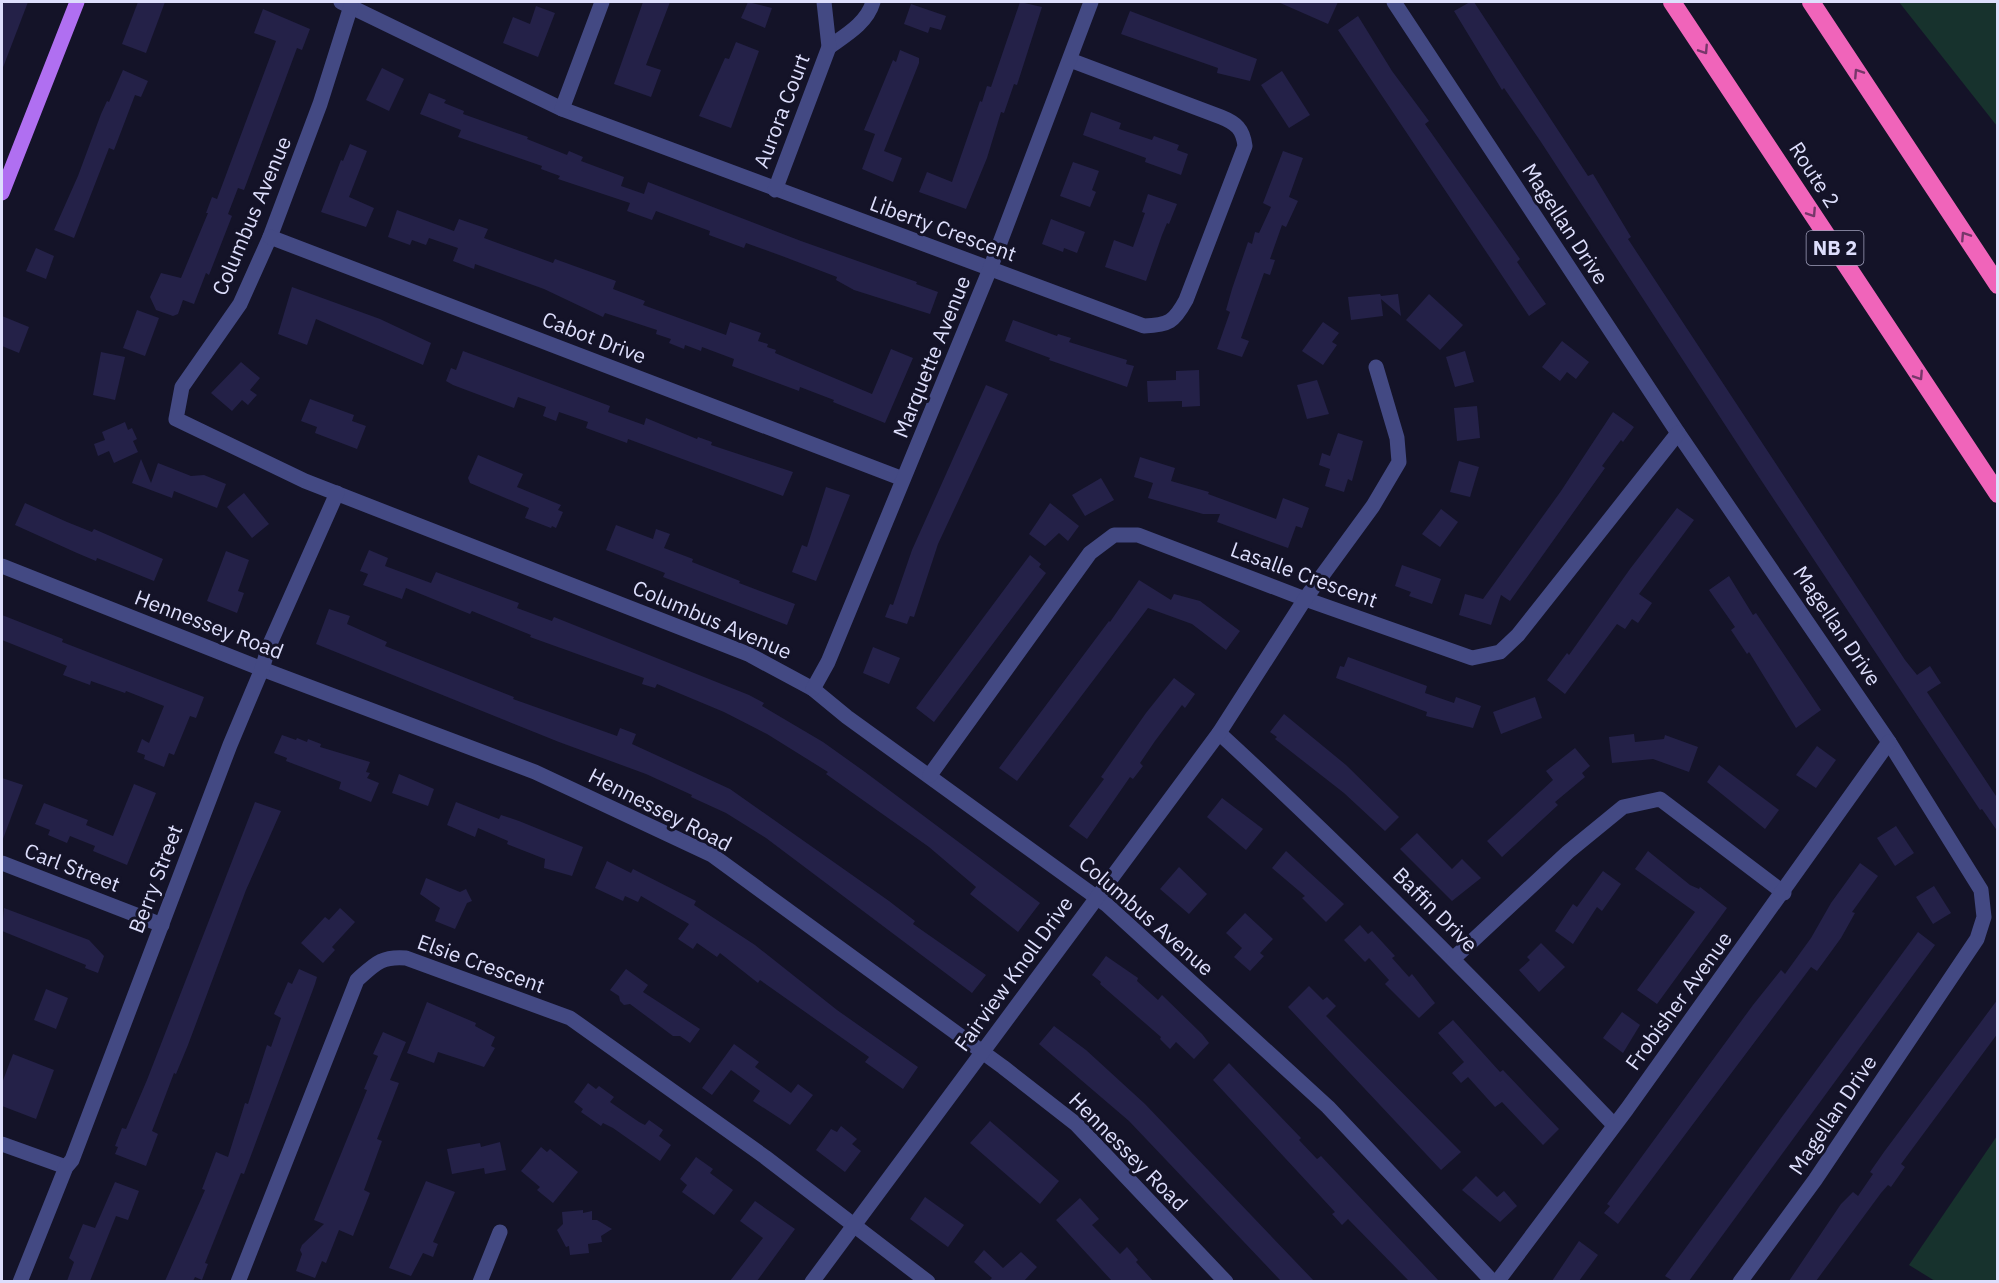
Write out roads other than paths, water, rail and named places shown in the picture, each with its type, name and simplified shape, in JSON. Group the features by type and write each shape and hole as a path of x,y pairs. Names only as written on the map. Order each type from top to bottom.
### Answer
{"highway":[{"name":"Route 2","path":"1672,2 1998,494"},
{"path":"1811,2 1998,285"}],"main road":[{"path":"2,193 76,2"}],"street":[{"path":"562,109 602,2"},
{"name":"Aurora Court","path":"775,189 829,47 824,2"},
{"name":"Aurora Court","path":"829,47 861,22 870,12 873,2"},
{"name":"Marquette Avenue","path":"813,689 828,662 990,269 1091,2"},
{"name":"Magellan Drive","path":"1394,2 1678,433 1889,742 1981,890 1984,916 1977,939 1815,1180 1740,1281"},
{"name":"Liberty Crescent","path":"346,4 562,109 1144,326 1161,325 1176,318 1186,300 1245,146 1243,134 1235,123 1221,117 1070,60"},
{"name":"Columbus Avenue","path":"346,4 320,104 270,237 240,304 182,387 176,419 337,493 748,654 813,689 847,717 1098,897 1328,1107 1495,1281"},
{"name":"Cabot Drive","path":"270,237 903,479"},
{"name":"Fairview Knoll Drive","path":"813,1281 1219,733 1305,599 1373,506 1399,462 1396,438 1376,367"},
{"name":"Lasalle Crescent","path":"930,775 1090,553 1114,535 1138,535 1305,599 1472,658 1500,652 1518,635 1678,433"},
{"name":"Berry Street","path":"20,1281 66,1167 72,1160 269,646 337,493"},
{"name":"Hennessey Road","path":"2,566 262,669 535,772 712,855 1076,1124 1226,1281"},
{"name":"Baffin Drive","path":"1219,733 1308,815 1454,958 1614,1125"},
{"name":"Frobisher Avenue","path":"1495,1281 1614,1125 1784,893 1889,742"},
{"path":"1454,958 1568,852 1623,807 1660,799 1784,893"},
{"name":"Carl Street","path":"2,863 162,925"},
{"name":"Elsie Crescent","path":"238,1281 357,980 376,963 389,957 406,958 570,1018 855,1224"},
{"path":"2,1144 66,1167"},
{"path":"855,1224 928,1281"},
{"path":"480,1281 500,1232"}]}
